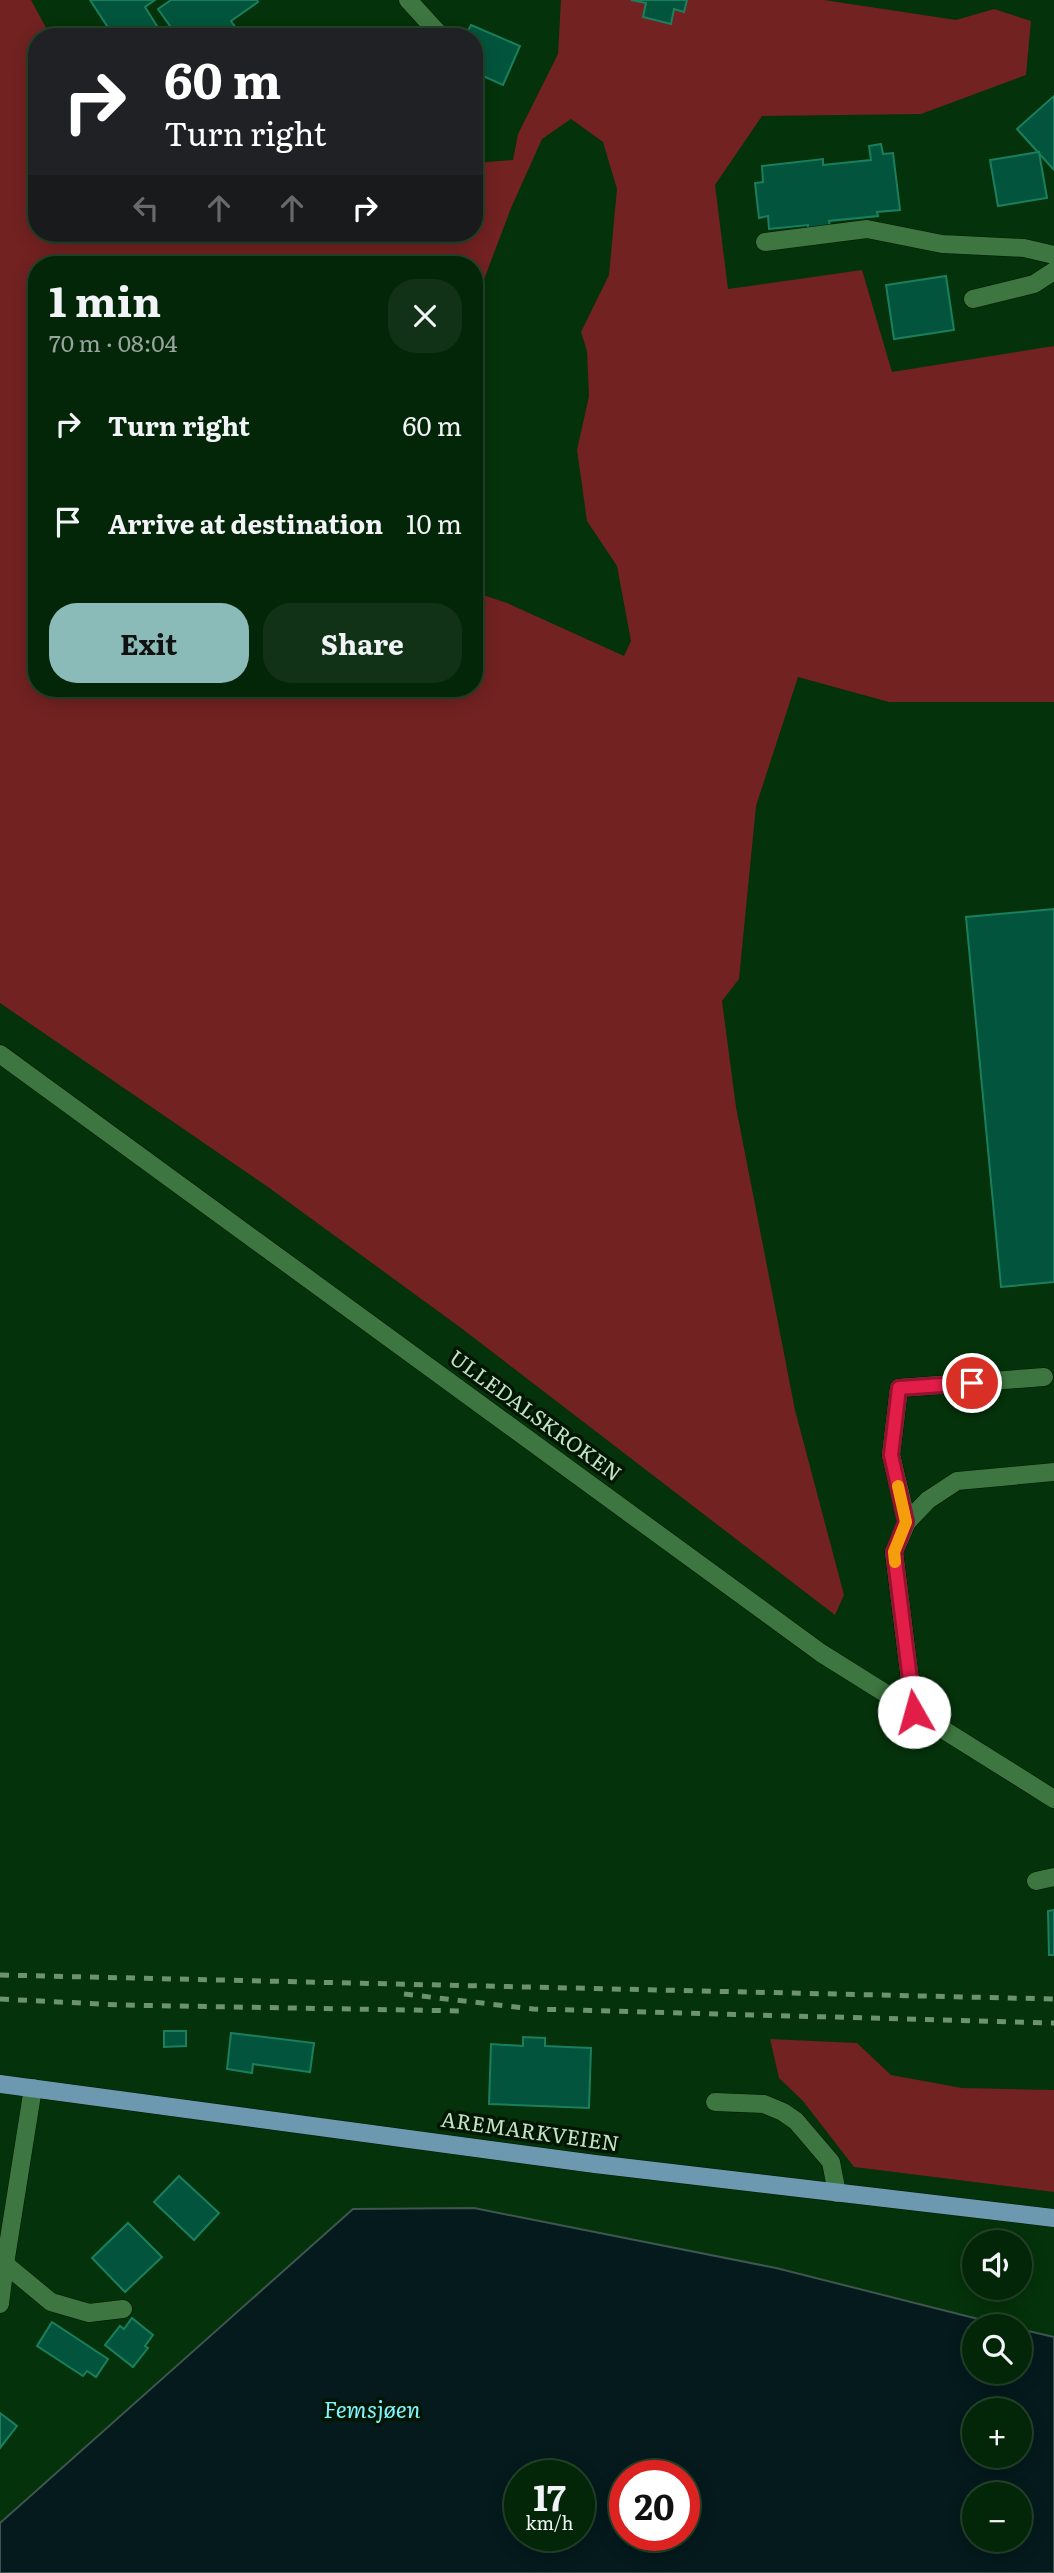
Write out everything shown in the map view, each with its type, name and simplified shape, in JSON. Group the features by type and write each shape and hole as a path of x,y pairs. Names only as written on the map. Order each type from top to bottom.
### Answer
{"main road":[{"name":"AREMARKVEIEN","path":"0,2084 595,2164 1054,2218"}],"street":[{"path":"408,0 433,28"},
{"path":"765,242 867,229 942,244 1024,248 1054,255"},
{"path":"973,299 1034,284 1054,271"},
{"name":"ULLEDALSKROKEN","path":"0,1054 821,1653 1054,1799"},
{"path":"906,1522 891,1455 899,1388 1044,1377"},
{"path":"914,1712 894,1552 906,1522 928,1500 957,1482 1054,1472"},
{"path":"0,2304 2,2266 33,2088"},
{"path":"715,2102 764,2104 796,2121 831,2162 837,2193"},
{"path":"2,2266 51,2302 89,2313 124,2309"}],"shaded area":[{"path":"0,0 31,0 46,28 28,28 28,242 483,242 483,162 513,160 518,134 558,54 561,0 824,0 956,20 994,9 1031,21 1026,75 921,114 762,116 715,185 728,289 862,270 892,372 1054,346 1054,702 889,702 798,677 756,806 739,979 722,1001 736,1107 795,1410 844,1595 835,1615 461,1328 268,1187 0,1003"},
{"path":"770,2039 857,2043 891,2075 962,2088 1054,2090 1054,2192 854,2167 803,2101 779,2078"}],"water":[{"name":"Femsjøen","path":"474,2208 776,2268 962,2315 962,2384 1032,2384 1032,2332 1054,2337 1054,2573 0,2573 0,2523 353,2209"}],"building":[{"path":"90,0 155,0 145,7 157,26 154,28 104,28 107,26"},
{"path":"171,0 258,2 231,21 236,28 168,28 170,26 158,9"},
{"path":"631,0 687,0 684,12 674,9 671,24 643,17 646,3"},
{"path":"483,30 520,46 503,85 483,76"},
{"path":"1054,96 1054,170 1017,129"},
{"path":"881,144 883,154 893,153 900,210 877,212 878,216 829,221 830,228 808,231 808,225 769,229 768,216 759,218 755,183 763,182 762,166 823,159 823,165 871,160 869,146"},
{"path":"1039,152 1047,198 998,206 990,160"},
{"path":"946,276 954,330 894,339 886,285"},
{"path":"1054,909 1054,1282 1001,1287 966,917"},
{"path":"1054,1910 1054,1955 1049,1955 1048,1911"},
{"path":"164,2031 186,2031 186,2046 164,2047"},
{"path":"231,2033 314,2043 310,2072 253,2064 252,2073 227,2069"},
{"path":"523,2037 545,2038 545,2046 591,2048 589,2108 489,2104 491,2044 523,2046"},
{"path":"179,2176 219,2213 194,2240 154,2202"},
{"path":"128,2223 162,2257 125,2292 92,2258"},
{"path":"132,2318 153,2335 145,2346 148,2348 133,2367 105,2345 120,2326 124,2329"},
{"path":"52,2322 108,2359 96,2377 87,2371 83,2376 37,2346"},
{"path":"0,2413 17,2426 0,2448"}],"railway":[{"path":"0,1975 1054,1999"},
{"path":"404,1994 533,2009 1054,2023"},
{"path":"0,1999 120,2005 465,2011"}],"slow traffic":[{"path":"895,1562 894,1552 906,1522 898,1486"}],"route":[{"path":"914,1712 894,1552 906,1522 891,1455 899,1388 972,1383"}]}
